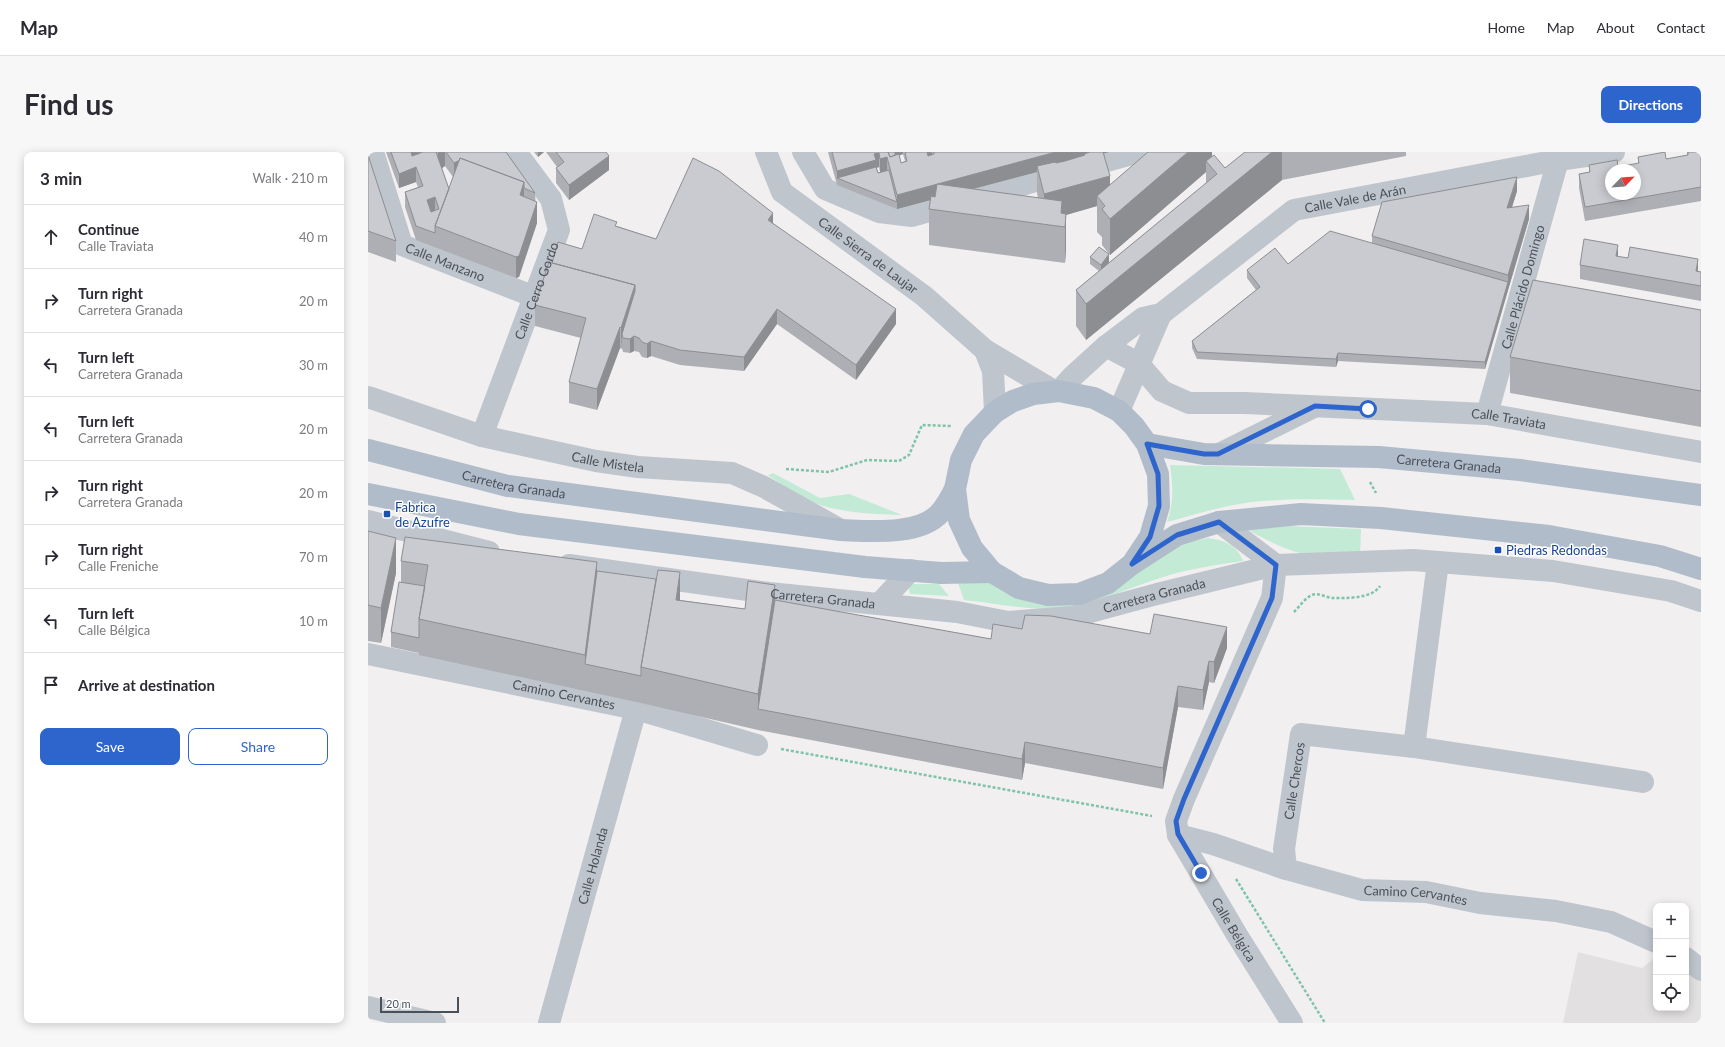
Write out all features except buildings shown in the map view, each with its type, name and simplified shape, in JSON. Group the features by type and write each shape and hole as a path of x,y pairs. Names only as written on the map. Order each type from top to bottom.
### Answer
{"main road":[{"name":"Carretera Granada","path":"1132,564 1150,537 1159,506 1158,474 1147,444 1134,426 1119,411 1094,398 1057,391 1033,394 995,412 974,434 961,460 956,489 959,520 972,548 992,572 1018,588 1048,595 1079,594 1108,583 1132,564 1177,535 1219,522 1301,514 1381,518 1549,536 1660,556 1701,569"},
{"name":"Carretera Granada","path":"1147,444 1204,454 1379,457 1520,470 1701,495"},
{"name":"Carretera Granada","path":"370,449 508,486 841,530 890,532 921,526 940,513 956,489"},
{"path":"368,494 519,524 865,567 941,573 992,572"}],"street":[{"name":"Calle Manzano","path":"373,152 402,245 534,297"},
{"name":"Calle Cerro Gordo","path":"482,436 559,230 551,199 516,152"},
{"name":"Calle Sierra de Laujar","path":"766,152 782,192 924,296 985,350 1057,391"},
{"path":"803,152 825,189 879,212 912,216 1139,152"},
{"name":"Calle Vale de Arán","path":"1057,391 1106,346 1143,318 1161,314 1294,210 1558,160 1614,152"},
{"name":"Calle Plácido Domingo","path":"1487,414 1529,298 1558,160"},
{"name":"Calle Vale de Arán","path":"1119,411 1138,364 1161,314"},
{"name":"Calle Traviata","path":"1106,346 1138,364 1162,391 1189,403 1245,403 1487,414 1701,452"},
{"name":"Calle Sierra de Laujar","path":"985,350 993,371 995,412"},
{"name":"Calle Mistela","path":"368,397 482,436 596,461 638,467 732,473 764,487 841,530"},
{"name":"Calle Traviata","path":"1218,454 1315,406"},
{"path":"368,521 505,556"},
{"path":"1177,828 1184,799 1272,598 1276,565 1219,522"},
{"name":"Carretera Granada","path":"552,563 768,592 957,612 1008,622 1072,617 1157,594 1276,565 1414,560 1553,571 1671,591 1701,601"},
{"path":"1414,746 1438,562"},
{"path":"879,604 911,570"},
{"name":"Camino Cervantes","path":"368,654 636,709 756,745"},
{"name":"Calle Holanda","path":"548,1023 636,709"},
{"name":"Calle Chercos","path":"1286,869 1284,849 1301,734 1414,746 1643,782"},
{"name":"Camino Cervantes","path":"1177,828 1213,844 1286,869 1362,890 1426,892 1480,903 1556,911 1611,922 1653,941"},
{"name":"Calle Bélgica","path":"1177,828 1237,935 1292,1023"},
{"path":"1689,960 1701,970"},
{"path":"368,1007 435,1023"}],"path":[{"path":"1290,616 1313,595 1334,598 1358,596 1376,592"},
{"path":"756,745 1177,828"},
{"path":"1235,877 1326,1023"}],"shaded area":[{"path":"1578,952 1642,968 1653,959 1653,1011 1689,1011 1689,966 1701,976 1701,1023 1563,1023"}],"green space":[{"path":"1170,465 1340,469 1355,500 1314,499 1259,501 1216,509 1167,522 1171,508 1172,494"},
{"path":"773,473 820,498 849,494 902,515 854,512 830,508 797,495 768,475"},
{"path":"1284,526 1361,529 1360,555 1324,556 1301,553 1272,543 1246,529"},
{"path":"1208,538 1225,542 1234,547 1243,561 1180,572 1082,605 1058,609 1045,609 964,600 957,580 978,578 1044,601 1184,543"},
{"path":"908,584 939,584 949,596 910,594"}],"place":[{"name":"Fabrica de Azufre","path":"387,514"},
{"name":"Piedras Redondas","path":"1498,550"}],"route":[{"path":"1201,873 1178,834 1176,821 1184,799 1272,598 1276,565 1219,522 1177,535 1132,564 1150,537 1159,506 1158,474 1147,444 1204,454 1218,454 1315,406 1368,409"}]}
